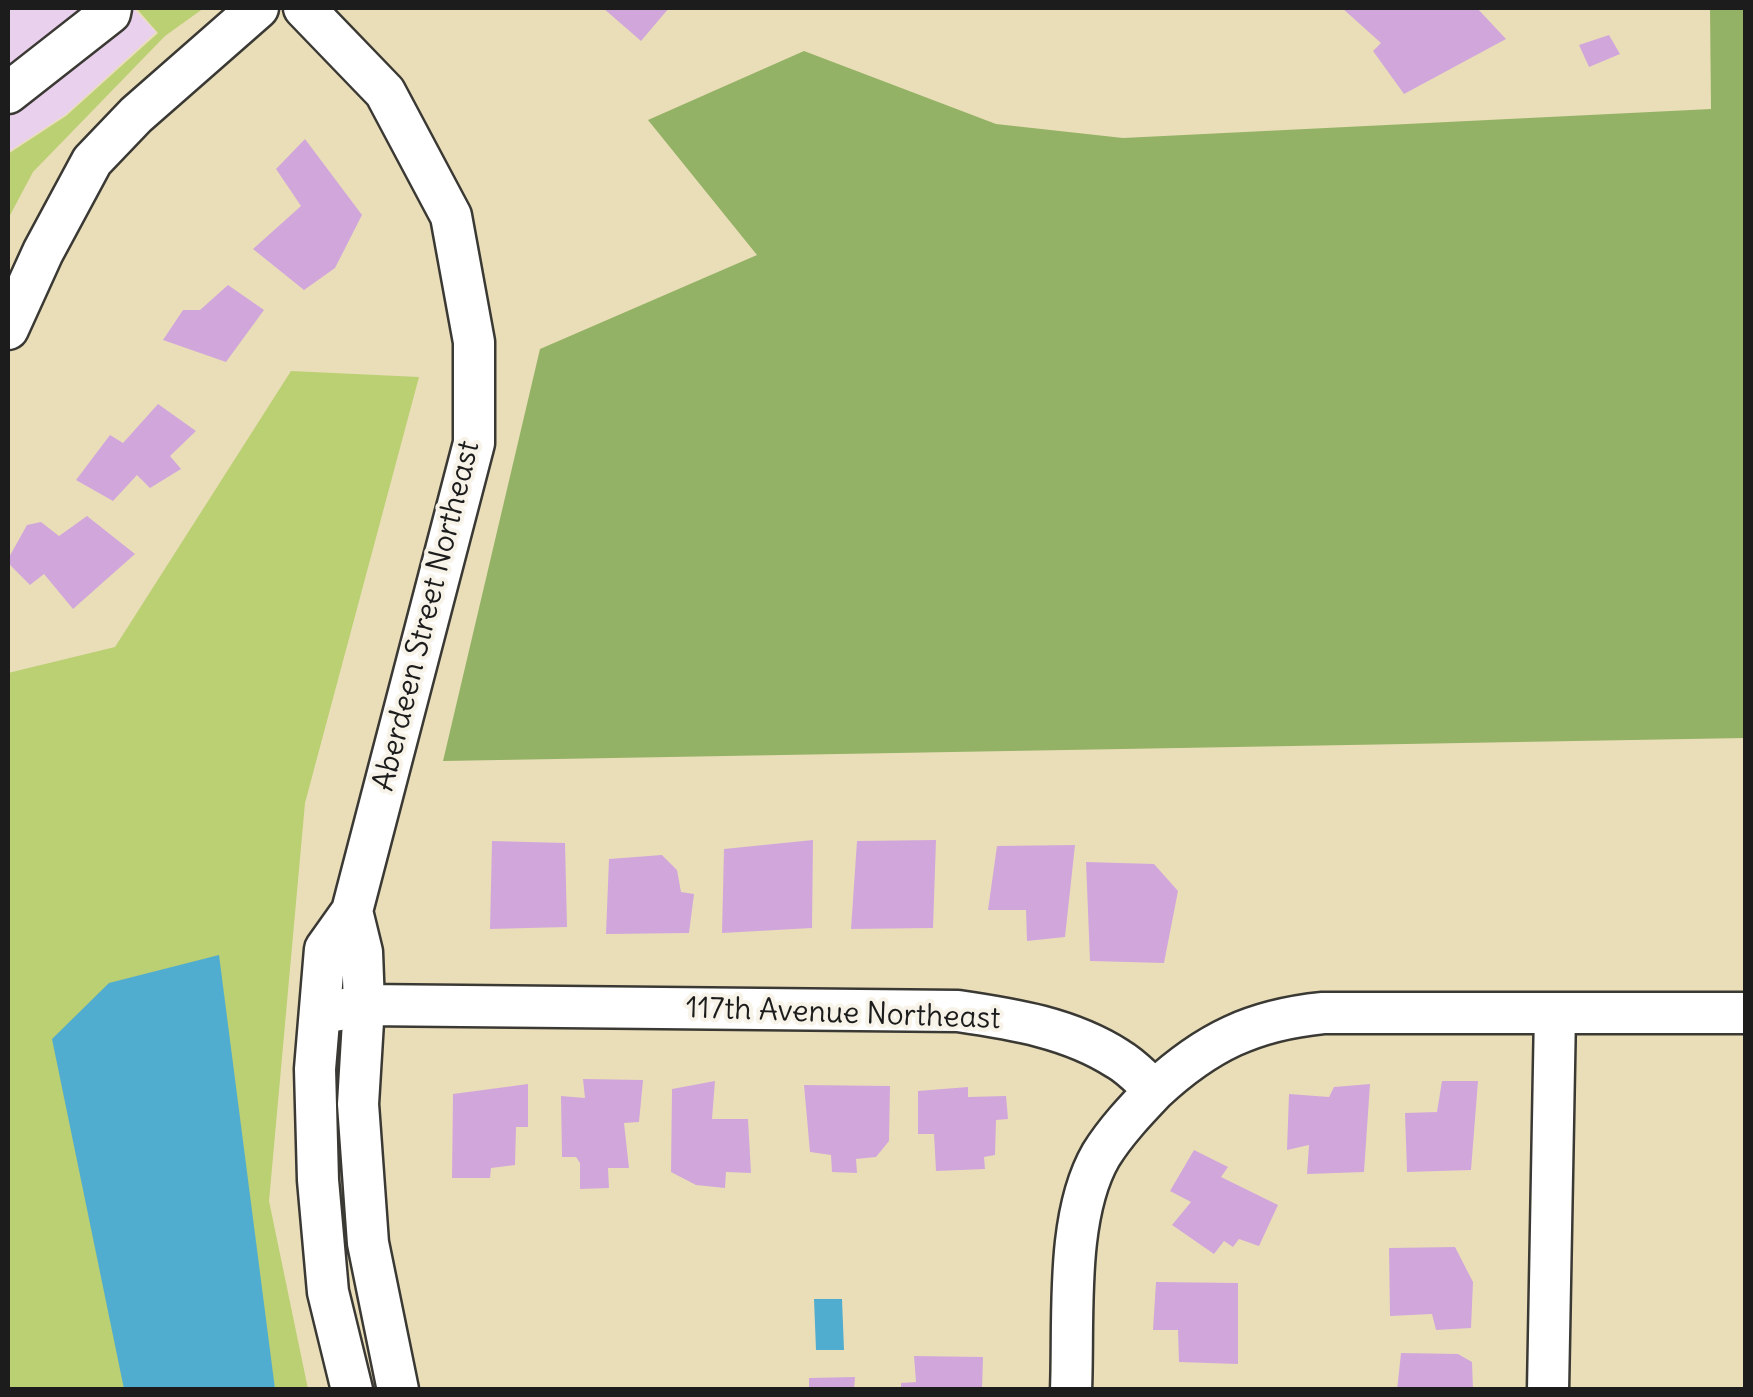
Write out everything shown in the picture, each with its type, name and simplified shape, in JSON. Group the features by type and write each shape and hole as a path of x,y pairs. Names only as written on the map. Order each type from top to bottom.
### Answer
{"street":[{"path":"8,93 110,13 111,8"},
{"path":"8,329 43,252 92,161 136,115 258,8"},
{"name":"Aberdeen Street Northeast","path":"304,8 386,92 451,216 474,342 474,443 428,631 352,911 325,948 315,1069 320,1198 328,1292 352,1390"},
{"name":"Aberdeen Street Northeast","path":"352,911 362,952 364,1006 358,1104 368,1243 398,1390"},
{"name":"117th Avenue Northeast","path":"320,1014 364,1006 958,1011 1020,1020 1080,1039 1120,1060 1155,1090"},
{"path":"1071,1390 1076,1247 1084,1199 1100,1158 1125,1121 1155,1090 1187,1061 1235,1033 1284,1017 1324,1013 1746,1013"},
{"path":"1548,1390 1555,1013"}],"shaded area":[{"path":"8,8 137,8 156,32 66,114 8,152"}],"green space":[{"path":"204,8 165,36 33,172 8,219 8,154 66,116 158,33 137,9"},
{"path":"1710,8 1746,8 1745,738 443,761 540,349 757,255 648,120 804,51 996,124 1123,138 1711,109"},
{"path":"291,371 419,377 305,803 269,1201 308,1389 8,1389 8,673 115,647"}],"water":[{"path":"219,955 275,1389 124,1389 52,1039 109,983"},
{"path":"814,1299 842,1299 844,1350 816,1350"}],"building":[{"path":"603,8 669,8 641,41"},
{"path":"1342,8 1477,8 1506,39 1404,94 1373,51 1381,43"},
{"path":"1609,35 1620,54 1589,67 1579,45"},
{"path":"305,139 362,215 335,268 304,290 253,249 301,206 276,169"},
{"path":"228,285 264,310 226,362 163,340 183,310 200,310"},
{"path":"158,404 196,431 170,456 181,469 150,488 137,475 113,501 76,480 110,435 123,443"},
{"path":"87,516 135,554 73,609 44,574 30,585 8,559 27,525 41,522 59,536"},
{"path":"813,840 812,928 722,933 724,849"},
{"path":"936,840 933,928 851,929 857,841"},
{"path":"492,841 565,843 567,927 490,929"},
{"path":"1075,845 1065,937 1027,941 1026,910 988,910 997,846"},
{"path":"662,855 677,870 681,892 694,894 689,933 606,934 609,859"},
{"path":"1086,862 1154,864 1178,891 1164,963 1090,961"},
{"path":"583,1079 643,1080 639,1122 624,1123 629,1168 608,1168 609,1188 580,1189 580,1163 576,1157 562,1157 561,1096 585,1098"},
{"path":"715,1081 712,1119 748,1119 751,1173 726,1172 725,1188 696,1185 671,1172 672,1089"},
{"path":"1442,1081 1478,1081 1471,1170 1407,1172 1405,1113 1437,1112"},
{"path":"528,1084 528,1127 516,1127 515,1165 491,1168 490,1178 452,1178 453,1094"},
{"path":"1370,1084 1364,1172 1307,1174 1309,1145 1287,1150 1289,1094 1329,1097 1334,1087"},
{"path":"804,1085 890,1086 889,1141 876,1157 856,1159 857,1173 832,1172 831,1155 810,1152"},
{"path":"968,1087 968,1097 1006,1096 1008,1119 996,1120 995,1155 984,1157 985,1169 936,1171 934,1134 918,1134 918,1091"},
{"path":"1194,1150 1228,1167 1221,1177 1278,1205 1259,1246 1239,1239 1233,1247 1224,1241 1214,1254 1172,1225 1191,1202 1170,1191"},
{"path":"1455,1247 1473,1282 1471,1328 1436,1330 1432,1314 1390,1316 1389,1248"},
{"path":"1156,1282 1238,1283 1238,1364 1179,1362 1178,1330 1153,1330"},
{"path":"1401,1353 1458,1354 1472,1362 1473,1390 1397,1390"},
{"path":"914,1356 983,1357 982,1390 901,1390 901,1383 916,1382"},
{"path":"855,1377 854,1390 809,1390 809,1378"}]}
